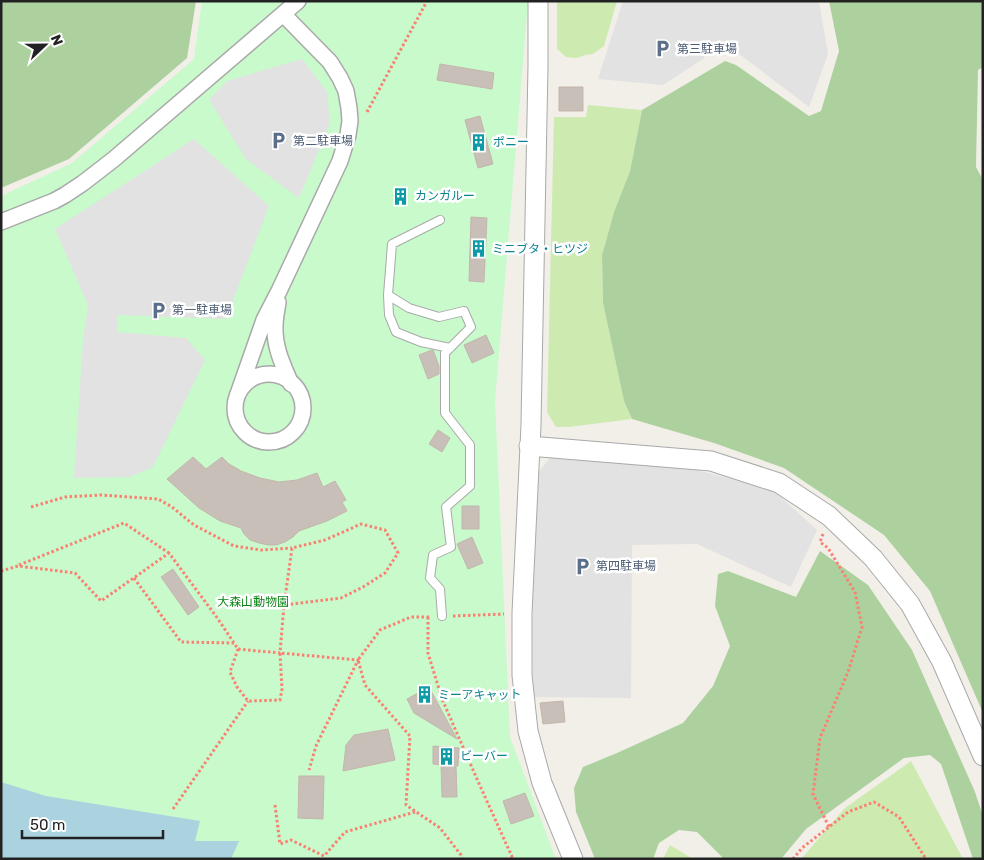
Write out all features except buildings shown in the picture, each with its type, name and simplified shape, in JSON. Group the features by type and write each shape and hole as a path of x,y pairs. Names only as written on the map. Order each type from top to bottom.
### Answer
{"street":[{"path":"1,222 54,201 83,183 114,159 298,1"},
{"path":"538,1 531,425 522,613 522,675 528,731 542,783 573,859"},
{"path":"238,394 244,385 253,378 263,375 274,375 285,378 300,394 302,417 297,428 289,436 279,441 256,440 246,434 239,426 235,415 235,404 238,394 264,320 340,161 350,121 346,91 330,62 283,14"},
{"path":"279,291 275,326 276,341 291,384"},
{"path":"530,446 711,461 779,484 828,516 873,558 910,604 942,662 983,756"}],"lane":[{"path":"440,220 392,244 388,295 389,314 396,332 421,342 450,348"},
{"path":"388,295 409,308 439,318 464,311 471,326 445,353 445,413 470,445 470,486 446,507 451,547 433,555 430,578 440,589 442,616"}],"path":[{"path":"363,119 427,1"},
{"path":"31,507 65,496 101,495 158,499 172,507 194,525 234,546 261,550 292,548 325,540 361,524 385,530 398,553 385,573 363,588 341,598 284,605"},
{"path":"828,516 820,542 828,548 855,592 862,627 848,672 820,738 812,794 829,827"},
{"path":"1,571 124,523 169,553 218,618 238,649"},
{"path":"248,701 280,700 282,689 280,652 292,548"},
{"path":"13,567 75,573 101,601 169,553"},
{"path":"134,578 180,642 234,643"},
{"path":"308,770 316,746 358,660 380,630 411,618 522,613"},
{"path":"428,616 428,653 442,700 513,859"},
{"path":"238,649 358,660"},
{"path":"238,649 230,672 236,687 248,701"},
{"path":"358,660 365,686 410,736 406,805 440,828 462,859"},
{"path":"173,809 248,701"},
{"path":"793,859 802,848 848,812 874,802 899,817 926,859"},
{"path":"275,805 280,844 291,840 324,857 345,832 416,812"}],"green space":[{"path":"1,1 196,1 187,58 69,159 1,188"},
{"name":"大森山動物園","path":"202,1 528,1 495,401 510,737 556,859 1,859 1,196 72,163 194,59"},
{"path":"557,1 617,1 604,46 593,54 577,58 566,57 557,49"},
{"path":"829,1 983,1 983,67 978,70 976,167 983,180 983,713 930,591 884,535 784,468 714,443 632,419 624,401 603,303 602,255 614,212 630,171 642,110 725,61 736,65 809,116 821,111 839,51"},
{"path":"588,105 642,110 630,171 614,212 602,255 603,303 624,401 632,419 556,427 547,412 554,117 586,117"},
{"path":"820,551 868,585 912,650 975,792 983,816 983,859 973,859 941,764 930,755 904,758 806,829 781,859 722,859 697,832 679,830 659,843 653,859 595,859 576,812 574,788 583,767 683,723 713,686 730,646 715,606 718,574 728,571 796,597"},
{"path":"911,761 963,859 801,859 845,808"},
{"path":"670,845 693,859 663,859"}],"shaded area":[{"name":"第三駐車場","path":"623,1 819,1 828,54 809,107 726,44 663,85 598,79"},
{"name":"第二駐車場","path":"302,59 327,92 330,123 299,198 246,159 209,100 227,81"},
{"name":"第一駐車場","path":"194,139 269,206 226,319 118,315 117,332 186,338 205,360 153,467 129,477 74,478 83,340 88,305 55,229"},
{"name":"第四駐車場","path":"551,456 680,466 772,489 817,530 791,587 697,544 632,545 631,698 533,697 532,481"}],"water":[{"path":"1,782 46,796 200,821 195,841 239,841 231,859 1,859"}],"place":[{"name":"第三駐車場","path":"663,49"},
{"name":"第二駐車場","path":"279,141"},
{"name":"ポニー","path":"479,142"},
{"name":"カンガルー","path":"401,196"},
{"name":"ミニブタ・ヒツジ","path":"478,249"},
{"name":"第一駐車場","path":"158,310"},
{"name":"第四駐車場","path":"582,566"},
{"name":"ミーアキャット","path":"424,695"},
{"name":"ビーバー","path":"446,756"}]}
